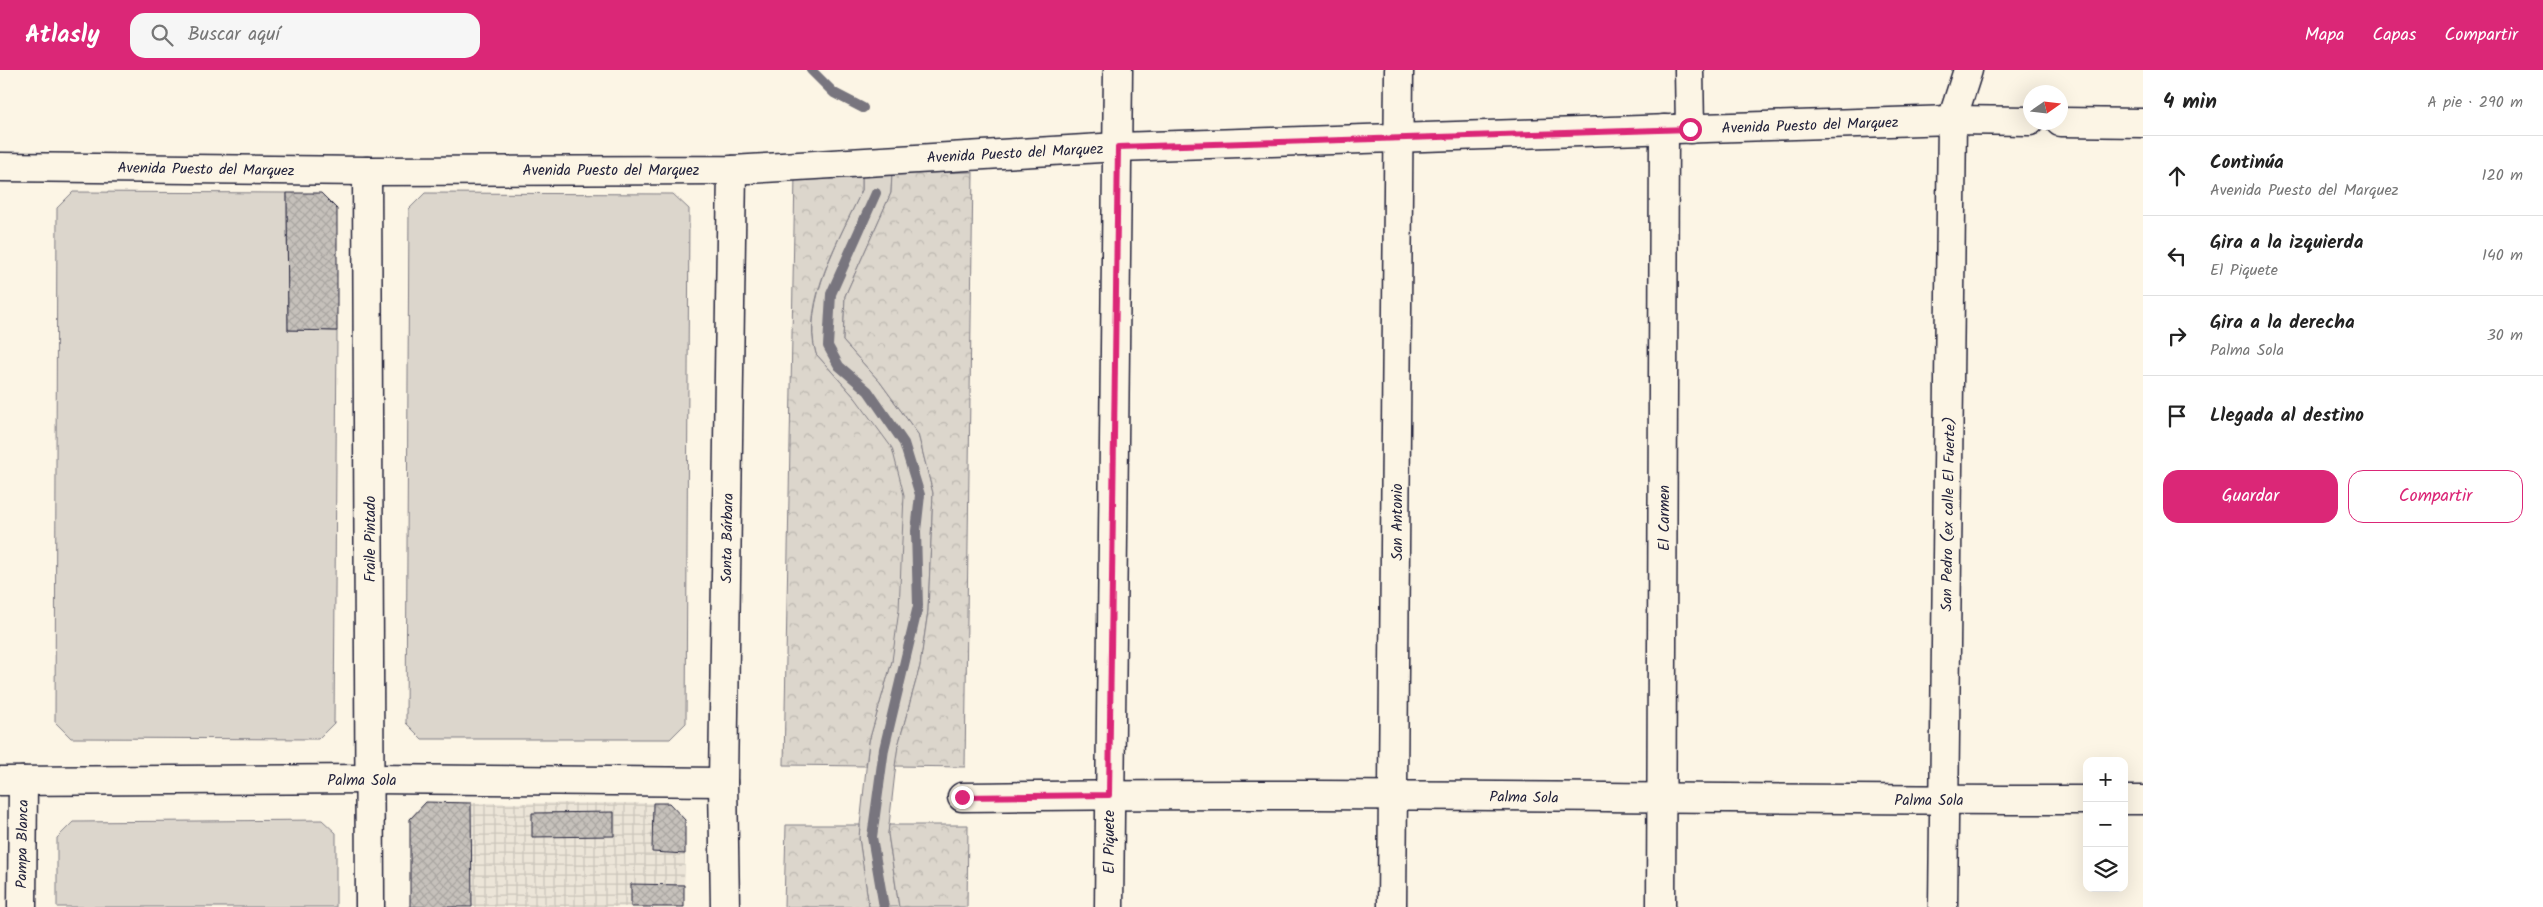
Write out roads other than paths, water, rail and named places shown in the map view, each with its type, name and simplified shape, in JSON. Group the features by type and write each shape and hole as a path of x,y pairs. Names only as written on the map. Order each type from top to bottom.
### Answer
{"street":[{"name":"El Piquete","path":"1109,907 1118,70"},
{"name":"San Antonio","path":"1392,907 1399,70"},
{"name":"El Carmen","path":"1661,907 1677,129 1689,70"},
{"name":"San Pedro (ex calle El Fuerte)","path":"1943,907 1952,120 1968,70"},
{"name":"Avenida Puesto del Marquez","path":"0,167 367,171 732,170 1118,147 1952,120 2023,121"},
{"path":"2068,122 2143,123"},
{"name":"Santa Bárbara","path":"725,907 724,782 732,170"},
{"name":"Fraile Pintado","path":"367,171 371,779 370,907"},
{"name":"Palma Sola","path":"11,781 371,779 724,782"},
{"name":"Pampa Blanca","path":"11,781 22,907"},
{"name":"Palma Sola","path":"962,797 1394,795 1663,799 2083,800"},
{"path":"2128,800 2143,800"}],"waterway":[{"path":"811,70 834,93 863,108"},
{"path":"876,193 831,294 828,346 839,366 868,391 904,443 920,495 916,531 918,606 884,749 872,837 884,907"}]}
